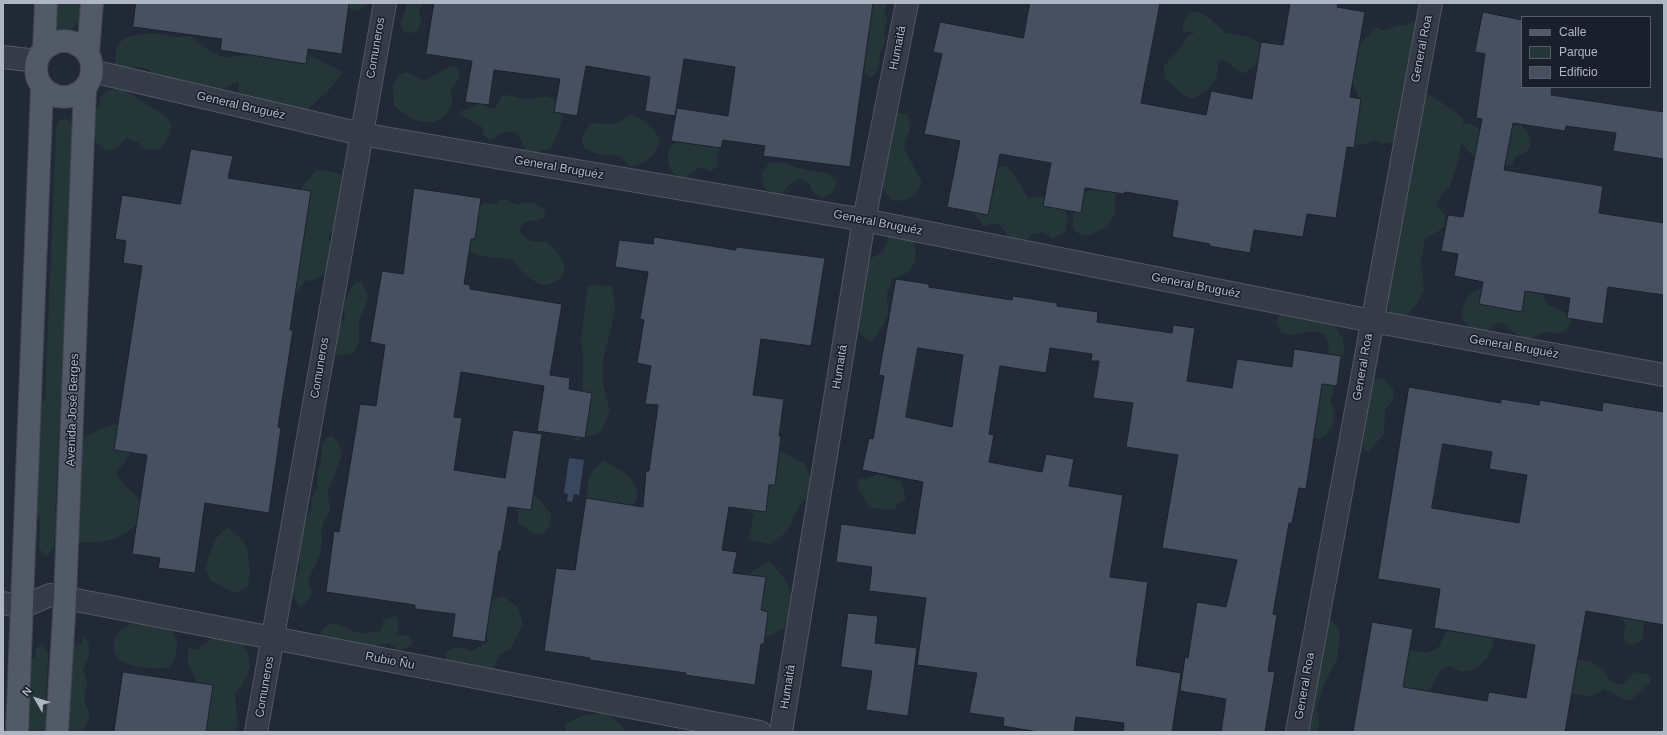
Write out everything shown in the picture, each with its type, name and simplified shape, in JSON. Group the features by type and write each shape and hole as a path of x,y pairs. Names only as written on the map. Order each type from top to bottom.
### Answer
{"main road":[{"path":"17,732 13,605 42,88 36,73 40,55 46,3"},
{"name":"Avenida José Berges","path":"57,732 65,598 92,3"},
{"path":"40,55 55,42 67,41 75,43 89,71 79,94 64,98 56,97 42,88"}],"street":[{"name":"Comuneros","path":"256,732 274,638 385,3"},
{"name":"Humaitá","path":"781,732 864,220 907,3"},
{"name":"General Roa","path":"1297,732 1431,3"},
{"path":"3,57 40,55"},
{"name":"General Bruguéz","path":"89,71 361,134 864,220 1372,321 1664,375"},
{"name":"Rubio Ñu","path":"13,605 50,595 760,732"}],"green space":[{"path":"55,3 81,3 80,20 74,28 70,28 66,36 55,31"},
{"path":"344,3 371,3 358,11 346,7"},
{"path":"406,3 423,3 419,11 421,25 414,33 405,32 401,27 406,9"},
{"path":"876,3 888,3 884,13 887,19 884,31 885,43 879,54 880,61 876,73 871,77 860,70 864,51 868,46 865,41 870,7"},
{"path":"1194,11 1205,15 1225,32 1249,37 1264,45 1264,58 1243,74 1223,60 1218,62 1215,80 1209,88 1193,99 1182,94 1166,79 1163,67 1180,48 1188,35 1196,33 1182,31 1185,18"},
{"path":"1414,23 1426,33 1424,93 1434,97 1463,118 1463,124 1469,123 1485,132 1503,124 1521,125 1530,137 1530,144 1527,151 1515,157 1513,163 1508,166 1474,157 1461,143 1458,160 1450,186 1442,194 1436,206 1445,214 1445,227 1425,239 1421,262 1424,289 1419,301 1402,321 1389,316 1389,302 1380,280 1383,252 1403,220 1401,141 1383,144 1374,140 1368,143 1352,146 1359,97 1354,86 1344,78 1354,51 1375,28 1387,30 1395,26"},
{"path":"151,33 179,37 191,36 210,51 222,57 248,55 260,51 284,57 309,55 343,72 329,90 302,114 239,106 238,81 216,93 156,78 148,69 136,67 126,71 115,66 117,48 124,39 135,35"},
{"path":"451,66 459,69 460,76 450,93 452,104 443,117 437,121 422,122 407,116 394,105 393,86 398,75 407,72 424,81"},
{"path":"120,88 165,115 172,125 169,136 160,149 147,150 137,142 126,138 118,147 106,151 96,142 94,113 101,102 99,99 107,90"},
{"path":"508,95 524,99 548,97 557,102 561,108 562,121 551,148 532,154 526,151 518,135 513,131 500,133 496,138 490,140 482,134 483,128 461,115 459,112 480,102 491,109 496,107 502,96"},
{"path":"895,112 907,114 911,125 904,148 922,183 917,192 908,199 893,201 884,191 881,178"},
{"path":"631,115 640,118 659,138 657,149 646,161 631,167 616,155 603,155 589,151 585,148 582,140 583,135 590,123 614,124"},
{"path":"66,118 74,128 55,516 63,507 72,446 94,432 119,424 139,441 116,474 123,484 143,503 144,516 124,534 103,542 80,542 54,537 54,547 46,557 39,548 40,519 34,517 39,460 36,447 35,419 41,409 41,401 45,401 56,128 59,121"},
{"path":"679,141 697,143 709,147 710,144 720,148 717,156 718,166 711,171 699,167 685,178 679,176 670,167 668,155 673,144"},
{"path":"781,162 809,171 826,172 836,180 836,187 831,193 822,198 812,191 810,185 800,178 790,184 782,194 777,195 769,193 764,186 762,173 769,163"},
{"path":"993,167 1007,167 1029,198 1054,196 1062,204 1066,212 1066,231 1053,239 1044,232 1032,234 1023,243 1011,246 1006,232 997,223 984,226 976,217 971,206"},
{"path":"317,170 336,173 352,183 352,206 329,235 330,259 329,266 326,271 322,276 305,281 291,301 298,191"},
{"path":"1120,187 1115,198 1115,214 1108,224 1101,230 1093,233 1086,235 1079,234 1074,229 1073,221 1077,203 1082,195 1088,191 1097,189"},
{"path":"506,199 517,205 525,203 536,204 545,211 545,217 524,223 519,231 528,240 537,242 545,241 556,251 564,263 565,269 564,275 559,279 549,284 540,284 525,274 512,259 480,256 468,250 475,213 483,203 496,204 500,200"},
{"path":"889,235 912,241 916,250 916,255 914,264 908,272 892,280 887,293 888,313 883,325 872,341 862,336 857,330 854,322 854,312 868,260 883,252"},
{"path":"362,281 368,298 359,322 359,341 353,353 341,356 335,353 335,334 338,327 345,319 344,309 347,295 356,282"},
{"path":"588,285 613,286 615,311 603,360 603,385 610,410 601,432 576,441 567,418 582,398 583,362 581,337"},
{"path":"1484,288 1519,289 1543,293 1547,304 1564,312 1572,321 1568,328 1562,332 1545,332 1531,338 1518,335 1507,325 1498,322 1484,334 1480,333 1467,325 1461,316 1464,306 1471,294 1474,291"},
{"path":"1284,312 1333,323 1343,339 1344,352 1330,402 1335,413 1333,425 1325,436 1319,439 1313,438 1303,432 1324,375 1327,363 1328,344 1325,336 1320,332 1313,331 1285,335 1281,332 1276,321 1279,315"},
{"path":"1372,377 1385,380 1393,389 1394,394 1393,400 1385,410 1384,434 1368,452 1360,443"},
{"path":"332,436 340,445 342,455 328,492 330,510 322,527 321,550 308,581 312,593 305,604 299,606 293,595 293,589 300,566 298,560 301,554 297,543 303,519 311,511 312,498 317,487 318,469 321,463 322,445 325,439"},
{"path":"761,444 783,452 805,464 814,488 798,508 788,530 771,545 748,539 754,515 732,503"},
{"path":"604,461 621,470 635,485 637,497 631,509 588,499 587,487 592,472"},
{"path":"878,474 901,481 906,498 898,504 894,510 870,508 857,488 859,478 866,479"},
{"path":"531,491 551,513 550,526 541,535 534,534 518,523 518,512 513,500"},
{"path":"228,528 243,540 248,552 250,572 248,585 238,593 232,592 210,580 206,569 216,540 223,531"},
{"path":"769,561 786,580 793,603 784,628 764,639 745,599 749,574"},
{"path":"503,596 518,607 523,625 510,649 499,655 494,667 489,672 449,665 445,654 451,649 457,648 471,651 488,642 480,615 492,600"},
{"path":"395,616 399,622 397,634 408,636 413,641 411,646 399,650 389,643 365,648 320,638 321,632 331,624 340,625 360,633 379,632 383,626 383,620"},
{"path":"1619,616 1644,621 1643,640 1632,645 1625,640 1623,635 1626,626"},
{"path":"1320,618 1329,619 1338,627 1340,633 1337,659 1324,684 1317,709 1319,722 1317,732 1298,732"},
{"path":"133,624 161,626 173,633 176,638 177,650 173,662 169,667 157,669 134,666 118,658 114,647 116,637 123,628"},
{"path":"1454,629 1492,633 1492,647 1486,660 1475,669 1468,671 1461,671 1449,666 1438,674 1427,696 1404,697 1399,658 1409,652 1415,651 1427,653 1438,648 1446,632"},
{"path":"85,636 89,645 89,653 83,670 87,681 84,700 89,711 89,718 83,732 18,732 30,657 35,658 36,648 42,644 48,654 46,705 71,647 82,642"},
{"path":"213,637 244,643 249,659 250,665 248,675 235,694 238,724 236,732 197,732 199,688 187,659 189,648 198,649"},
{"path":"1574,660 1593,663 1609,679 1617,684 1622,685 1635,672 1647,674 1651,679 1649,684 1631,700 1623,699 1604,689 1592,695 1585,696 1571,694"},
{"path":"602,713 615,720 621,725 625,732 566,732 565,724 582,716"}],"water":[{"path":"569,458 584,460 579,495 574,494 572,502 567,501 568,494 564,493"}],"building":[{"path":"136,3 349,3 342,54 308,49 306,64 220,50 222,39 133,27"},
{"path":"434,3 873,3 850,167 763,156 765,146 723,140 721,148 671,141 677,108 728,116 735,67 684,59 675,116 645,111 650,77 586,66 577,116 554,112 560,79 494,70 489,105 465,102 472,61 426,54"},
{"path":"1030,3 1160,3 1141,103 1206,115 1211,91 1252,99 1261,42 1283,45 1290,3 1338,3 1337,7 1365,12 1350,97 1361,99 1354,148 1347,147 1336,218 1307,214 1303,237 1254,230 1250,253 1209,246 1210,244 1172,237 1178,201 1125,192 1124,194 1085,188 1081,213 1043,206 1051,163 1000,154 988,215 947,207 960,141 924,134 942,54 933,52 940,22 1023,38"},
{"path":"1483,12 1521,20 1521,88 1552,88 1551,95 1664,112 1664,159 1613,151 1616,133 1566,126 1565,131 1513,123 1504,170 1603,186 1599,213 1664,223 1664,295 1608,287 1603,324 1567,318 1570,298 1525,291 1522,312 1479,304 1483,282 1454,276 1458,254 1441,251 1448,215 1463,217 1482,119 1476,118 1485,54 1475,52"},
{"path":"191,149 233,156 228,178 311,191 290,330 293,330 278,427 281,428 269,513 205,503 195,573 158,568 160,558 132,554 147,455 114,450 142,266 123,263 126,241 115,239 122,195 180,204"},
{"path":"414,188 481,198 475,239 471,239 464,284 470,285 470,289 562,304 550,375 570,378 569,389 592,393 585,438 537,431 544,386 461,372 454,417 462,418 454,470 505,478 513,430 542,434 531,510 508,507 501,551 499,551 485,642 452,637 455,614 415,609 415,605 326,592 334,531 339,532 360,404 376,406 385,345 370,342 382,271 403,274"},
{"path":"654,237 736,250 736,247 825,258 811,346 761,339 753,395 784,399 775,485 769,485 766,512 729,507 722,550 737,552 733,573 766,577 761,610 768,612 764,644 761,644 755,685 685,675 686,673 590,660 590,658 544,651 556,568 575,570 586,498 643,507 646,471 649,471 658,405 645,404 651,366 637,363 644,320 640,319 648,272 615,267 619,240 653,244"},
{"path":"896,279 929,284 929,287 1012,300 1013,296 1057,303 1057,306 1098,312 1097,322 1172,333 1173,325 1195,328 1187,381 1232,388 1237,359 1292,367 1294,349 1341,356 1337,386 1322,384 1306,489 1299,488 1292,523 1289,523 1273,614 1277,615 1268,671 1275,672 1265,732 1221,732 1226,699 1180,691 1185,657 1188,658 1197,602 1226,607 1237,560 1162,548 1178,455 1126,447 1133,403 1093,398 1099,361 1091,361 1092,354 1050,348 1046,373 1000,366 989,434 994,435 989,462 1042,472 1046,454 1074,459 1069,486 1123,495 1110,577 1148,582 1136,665 1181,673 1172,732 1123,732 1124,723 1076,717 1074,732 1038,732 1003,726 1004,718 969,713 977,673 917,665 926,598 869,591 872,567 836,562 841,524 915,534 923,482 862,470 869,438 873,439 884,376 879,375","holes":["918,348 963,355 952,427 906,417"]},
{"path":"1409,387 1501,403 1501,399 1539,405 1540,400 1602,411 1603,402 1664,412 1664,625 1586,611 1565,732 1353,732 1372,622 1413,629 1403,687 1487,701 1489,692 1526,698 1535,645 1434,628 1440,589 1378,579","holes":["1443,444 1492,452 1489,469 1527,475 1519,523 1432,508"]},
{"path":"848,613 878,616 875,643 917,648 908,716 866,710 872,671 841,667"},
{"path":"123,672 213,685 206,732 114,732"}]}
